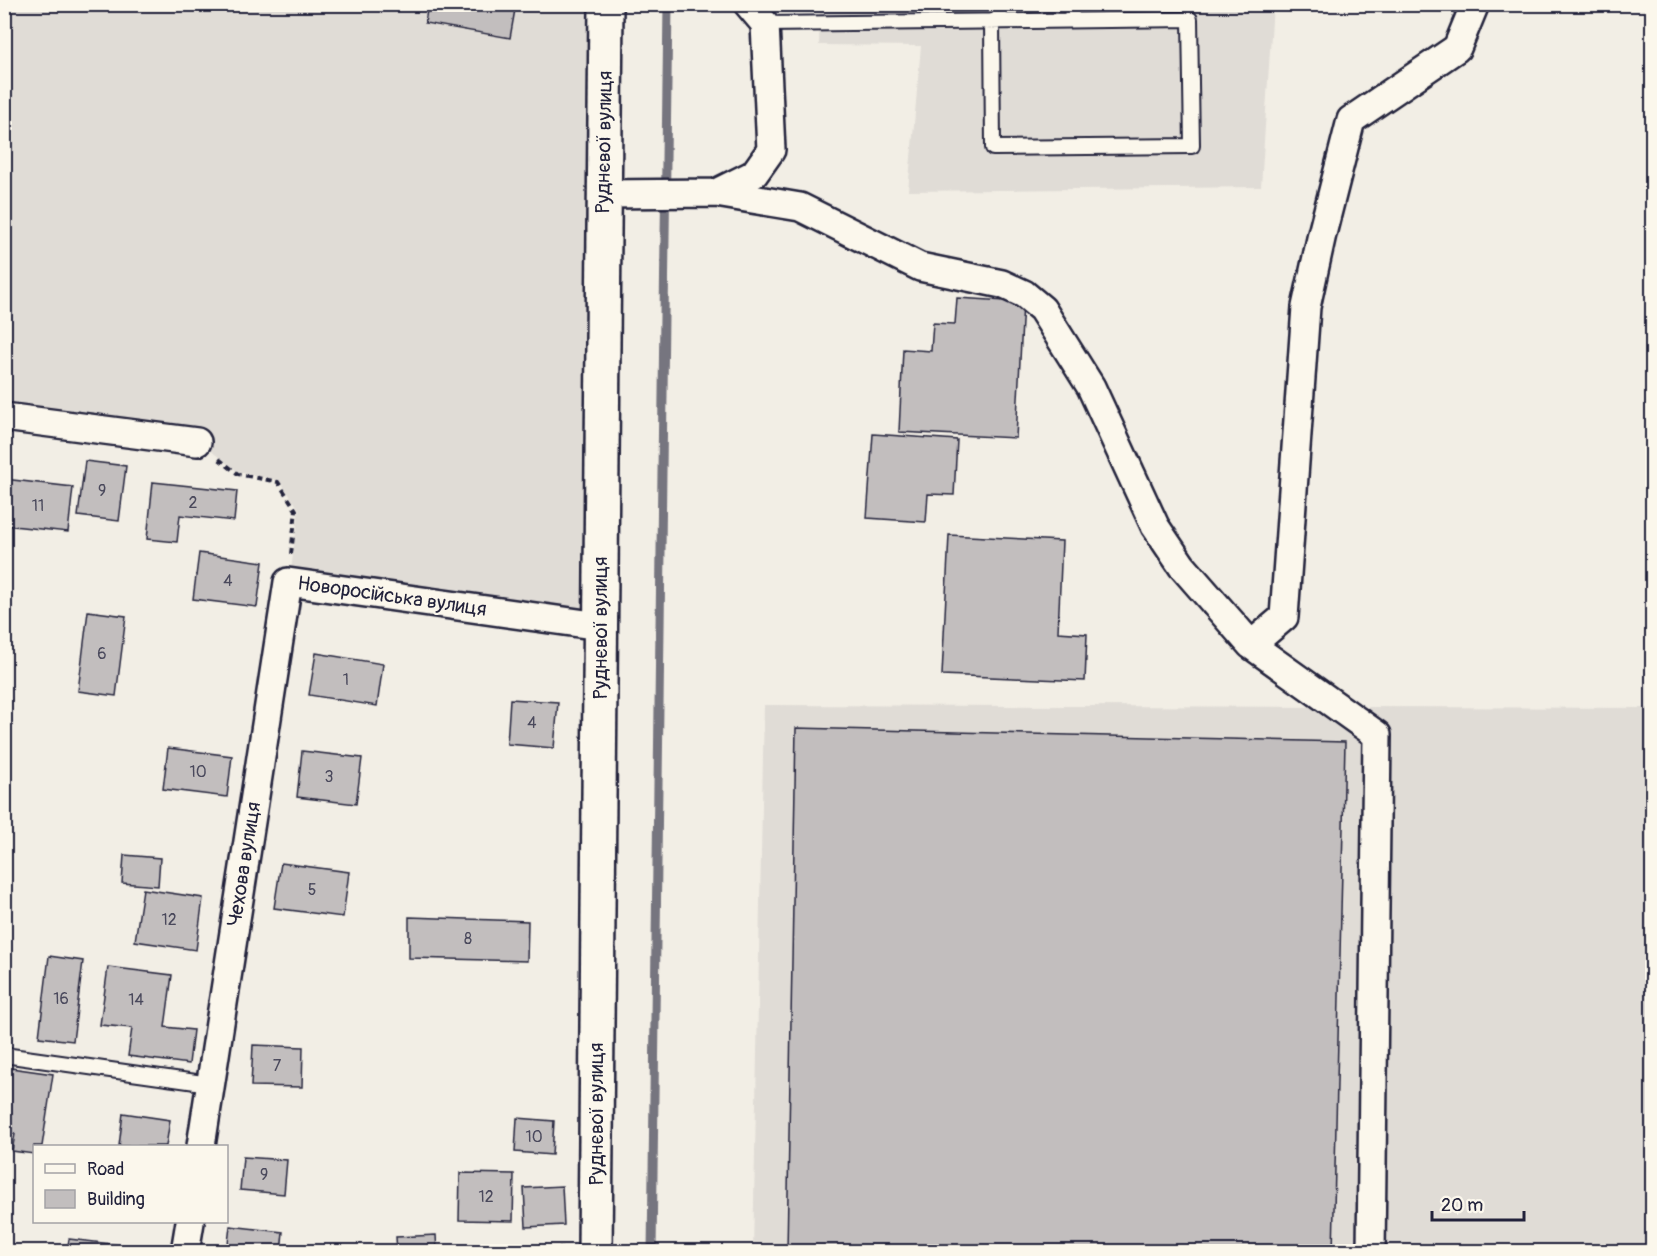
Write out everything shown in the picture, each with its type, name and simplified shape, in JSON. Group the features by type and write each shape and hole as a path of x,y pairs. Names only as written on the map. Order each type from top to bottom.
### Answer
{"street":[{"name":"Руднєвої вулиця","path":"595,1251 606,4"},
{"path":"1251,645 1284,617 1306,308 1351,120 1457,48 1475,4"},
{"path":"716,193 754,174 771,150 756,14"},
{"path":"604,194 716,193 800,207 920,267 1002,284 1024,294 1042,309 1091,387 1155,525 1182,566 1251,645 1377,735 1371,1251"},
{"path":"4,417 197,442"},
{"name":"Новоросійська вулиця","path":"288,582 600,626"},
{"name":"Чехова вулиця","path":"201,1145 288,582"},
{"path":"185,1251 190,1223"}],"lane":[{"path":"756,14 996,21 1190,19 1192,146 993,148 996,21 999,4"},
{"path":"1071,4 1072,20"},
{"path":"1175,4 1176,19"},
{"path":"4,1055 210,1084"}],"path":[{"name":"Новоросійська вулиця","path":"197,442 238,474 278,482 296,510 288,582"}],"shaded area":[{"path":"5,5 592,5 589,619 290,578 299,509 280,481 238,472 197,440 5,414"},
{"path":"820,5 1273,5 1261,187 908,191 921,46 819,45"},
{"path":"764,705 1652,708 1652,1251 753,1252"}],"building":[{"path":"428,4 516,4 510,38 425,23"},
{"path":"957,298 1023,302 1016,438 899,432 903,349 931,351 933,323 955,324"},
{"path":"873,434 957,440 954,495 928,494 926,522 867,518"},
{"path":"85,461 126,466 119,521 78,516"},
{"path":"4,479 73,487 68,532 4,525"},
{"path":"153,482 237,491 234,521 180,515 177,542 147,539"},
{"path":"949,535 1062,541 1058,632 1087,634 1085,681 942,675"},
{"path":"199,553 263,562 257,607 193,599"},
{"path":"88,611 126,616 116,696 78,691"},
{"path":"316,653 383,664 377,706 309,695"},
{"path":"510,699 558,702 554,748 507,744"},
{"path":"796,728 1345,742 1333,1252 787,1252"},
{"path":"168,748 232,756 227,797 163,789"},
{"path":"302,751 362,758 356,804 297,797"},
{"path":"124,855 160,858 158,886 122,883"},
{"path":"281,863 349,872 343,917 274,908"},
{"path":"143,889 203,898 196,950 135,941"},
{"path":"409,917 528,921 527,961 409,958"},
{"path":"49,956 83,961 73,1041 39,1037"},
{"path":"108,967 172,975 165,1027 193,1030 189,1064 128,1056 132,1028 100,1025"},
{"path":"253,1045 303,1047 302,1087 251,1086"},
{"path":"4,1067 53,1074 42,1145 33,1145 33,1154 12,1151 15,1134 4,1133"},
{"path":"123,1113 170,1120 166,1145 119,1145"},
{"path":"517,1118 554,1121 552,1155 515,1152"},
{"path":"243,1157 287,1160 284,1194 240,1190"},
{"path":"460,1173 514,1174 513,1221 459,1220"},
{"path":"562,1186 564,1225 526,1227 524,1188"},
{"path":"230,1226 283,1232 281,1252 227,1252"},
{"path":"436,1235 437,1252 397,1252 396,1237"},
{"path":"69,1239 153,1249 153,1252 67,1252"},
{"path":"562,1248 562,1252 496,1252 496,1250"}],"waterway":[{"path":"652,1252 668,4"}]}
